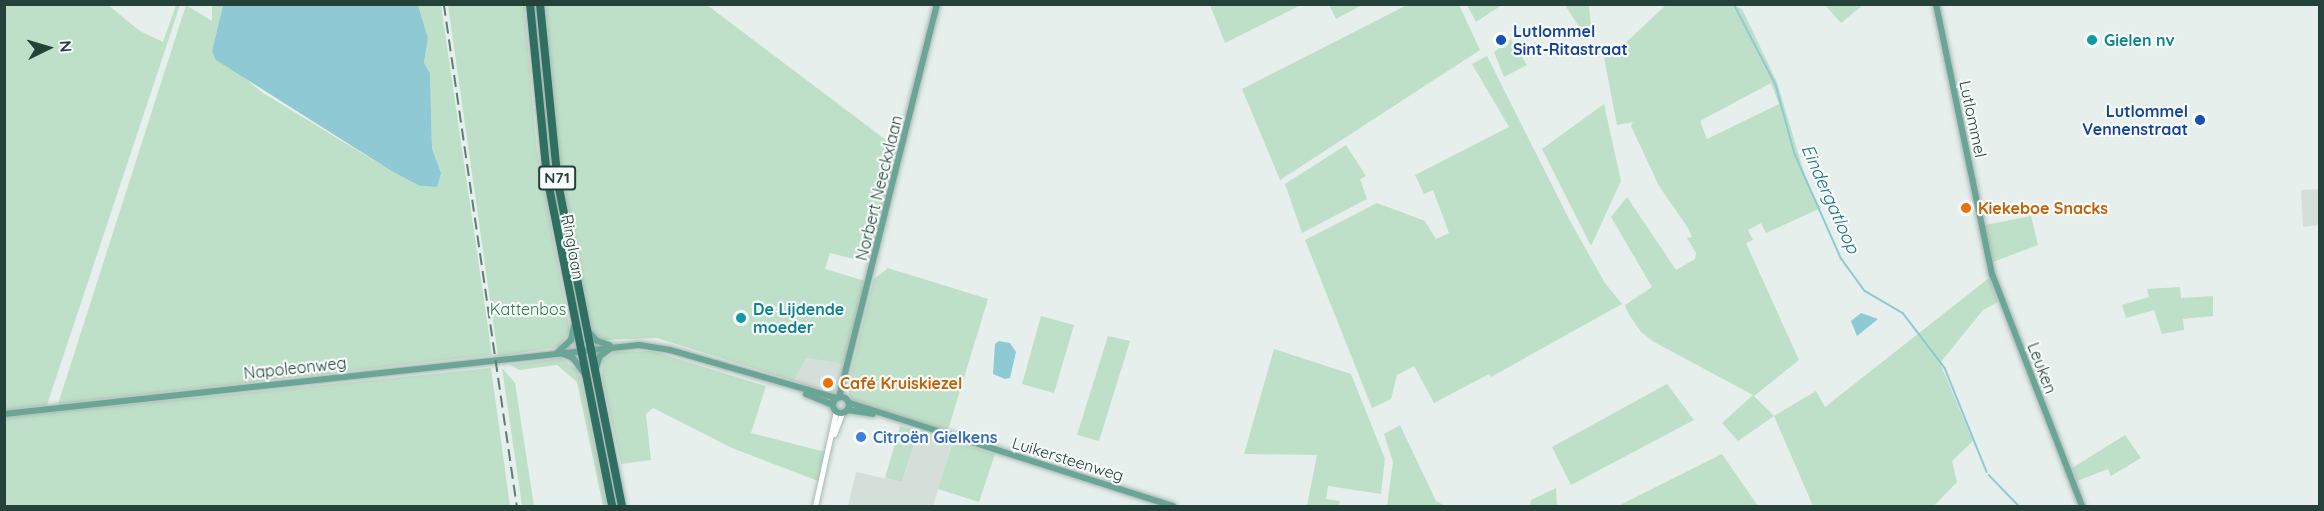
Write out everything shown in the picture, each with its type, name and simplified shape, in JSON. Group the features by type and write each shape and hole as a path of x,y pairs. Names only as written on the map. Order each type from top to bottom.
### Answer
{"highway":[{"name":"Ringlaan","path":"530,4 542,142 579,350"},
{"name":"Ringlaan","path":"540,4 553,149 589,348"},
{"name":"N71","path":"589,348 622,507"},
{"name":"N71","path":"579,350 612,507"}],"main road":[{"name":"Norbert Neeckxlaan","path":"841,404 938,4"},
{"name":"Lutlommel","path":"1936,4 1984,238"},
{"name":"Leuken","path":"1984,238 1995,284 2082,507"},
{"path":"584,324 597,341 615,346"},
{"path":"557,352 570,342 574,326"},
{"path":"595,377 600,356 615,346"},
{"name":"Luikersteenweg","path":"589,348 615,346 670,350 1173,507"},
{"name":"Napoleonweg","path":"4,414 589,348"},
{"path":"557,352 573,358 584,374"}],"street":[{"name":"Norbert Neeckxlaan","path":"815,507 841,404"}],"shaded area":[{"path":"2319,189 2319,225 2303,227 2301,190"},
{"path":"806,358 844,364 836,391 831,395 794,381"},
{"path":"918,431 953,442 933,506 848,506 856,472 902,482"}],"green space":[{"path":"4,5 108,5 140,31 163,42 176,5 180,5 47,405 5,410"},
{"path":"186,5 212,21 212,5 223,5 212,51 263,93 393,172 420,186 433,187 441,173 432,148 430,73 424,63 428,38 418,5 441,5 492,355 58,404"},
{"name":"Kattenbos","path":"448,5 524,5 537,151 570,330 559,347 498,356"},
{"path":"534,5 537,5 552,166 583,334 548,167"},
{"path":"545,5 707,5 898,149 870,258 855,254 854,259 830,253 825,269 865,281 844,364 806,358 794,381 657,338 600,340 596,337 588,326 559,163"},
{"path":"1210,5 1301,5 1225,43"},
{"path":"1329,5 1362,5 1336,19"},
{"path":"1407,5 1459,5 1480,50 1280,180 1242,89"},
{"path":"1467,5 1502,5 1476,22"},
{"path":"1565,5 1589,5 1591,27 1581,30"},
{"path":"1666,5 1733,5 1742,9 1777,82 1808,186 1821,208 1766,233 1761,223 1748,230 1753,240 1746,243 1799,360 1754,396 1774,416 1738,441 1722,423 1753,395 1654,342 1641,332 1625,305 1652,287 1611,217 1627,197 1676,270 1695,259 1696,253 1687,238 1692,237 1688,228 1659,186 1631,126 1633,122 1617,125 1602,47 1620,48","holes":["1771,83 1779,104 1707,139 1700,121"]},
{"path":"1825,5 1863,5 1841,23"},
{"path":"1511,39 1527,65 1504,77 1494,52"},
{"path":"1487,56 1570,221 1605,283 1622,304 1491,377 1489,374 1434,403 1414,366 1397,375 1391,399 1372,408 1305,240 1377,203 1425,221 1436,239 1449,233 1433,190 1424,194 1415,175 1509,127 1472,64"},
{"path":"1604,104 1621,181 1591,246 1542,149"},
{"path":"1346,145 1366,176 1360,179 1367,199 1302,233 1285,184"},
{"path":"2031,216 2038,245 1993,262 1985,225"},
{"path":"888,268 988,299 947,433 853,400 849,395 848,384 874,279"},
{"path":"1989,278 1998,302 1983,310 1940,363 1973,441 1952,461 1957,482 1934,506 1813,506 1774,416 1816,391 1825,407"},
{"path":"2180,287 2181,298 2213,296 2213,316 2183,319 2184,330 2162,334 2154,310 2126,318 2122,305 2149,297 2147,289"},
{"path":"1041,316 1074,325 1054,393 1022,384"},
{"path":"1108,336 1130,341 1099,441 1077,435"},
{"path":"1274,349 1351,374 1385,459 1381,494 1328,486 1326,499 1340,501 1339,506 1307,506 1317,455 1244,454"},
{"path":"652,351 766,386 751,433 825,452 818,481 732,448 653,408 646,414 651,460 621,464 602,377 603,361 614,352"},
{"path":"561,358 577,370 581,379 607,506 603,506 577,382 557,365 520,370 510,365"},
{"path":"491,368 510,506 5,506 5,417"},
{"path":"502,368 515,383 534,506 522,506"},
{"path":"1667,384 1694,420 1571,485 1552,447"},
{"path":"595,401 598,407 619,506 615,506"},
{"path":"1400,425 1436,501 1445,506 1387,506 1393,462 1384,434"},
{"path":"900,426 918,431 902,482 885,478"},
{"path":"2125,435 2141,458 2111,476 2108,469 2077,481 2072,468"},
{"path":"953,442 995,454 979,502 938,489"},
{"path":"1722,454 1758,506 1618,506"},
{"path":"1556,488 1557,506 1530,506 1531,500"}],"water":[{"path":"223,5 418,5 428,38 424,63 430,73 432,148 441,173 437,187 420,186 393,172 216,60 212,51"},
{"path":"1861,313 1878,319 1857,336 1851,321"},
{"path":"999,341 1010,343 1016,352 1010,378 1005,379 993,374 995,344"}],"waterway":[{"name":"Eindergatloop","path":"1734,4 1776,85 1795,154 1841,258 1865,291 1903,313 1945,368 1987,472"},
{"name":"Eindergatloop","path":"1989,475 2019,506"}],"railway":[{"path":"444,4 517,506"}],"place":[{"name":"Lutlommel Sint-Ritastraat","path":"1501,40"},
{"name":"Gielen nv","path":"2092,40"},
{"name":"Lutlommel Vennenstraat","path":"2200,120"},
{"name":"Kiekeboe Snacks","path":"1966,208"},
{"name":"De Lijdende moeder","path":"741,318"},
{"name":"Café Kruiskiezel","path":"828,383"},
{"name":"Citroën Gielkens","path":"861,437"}]}
